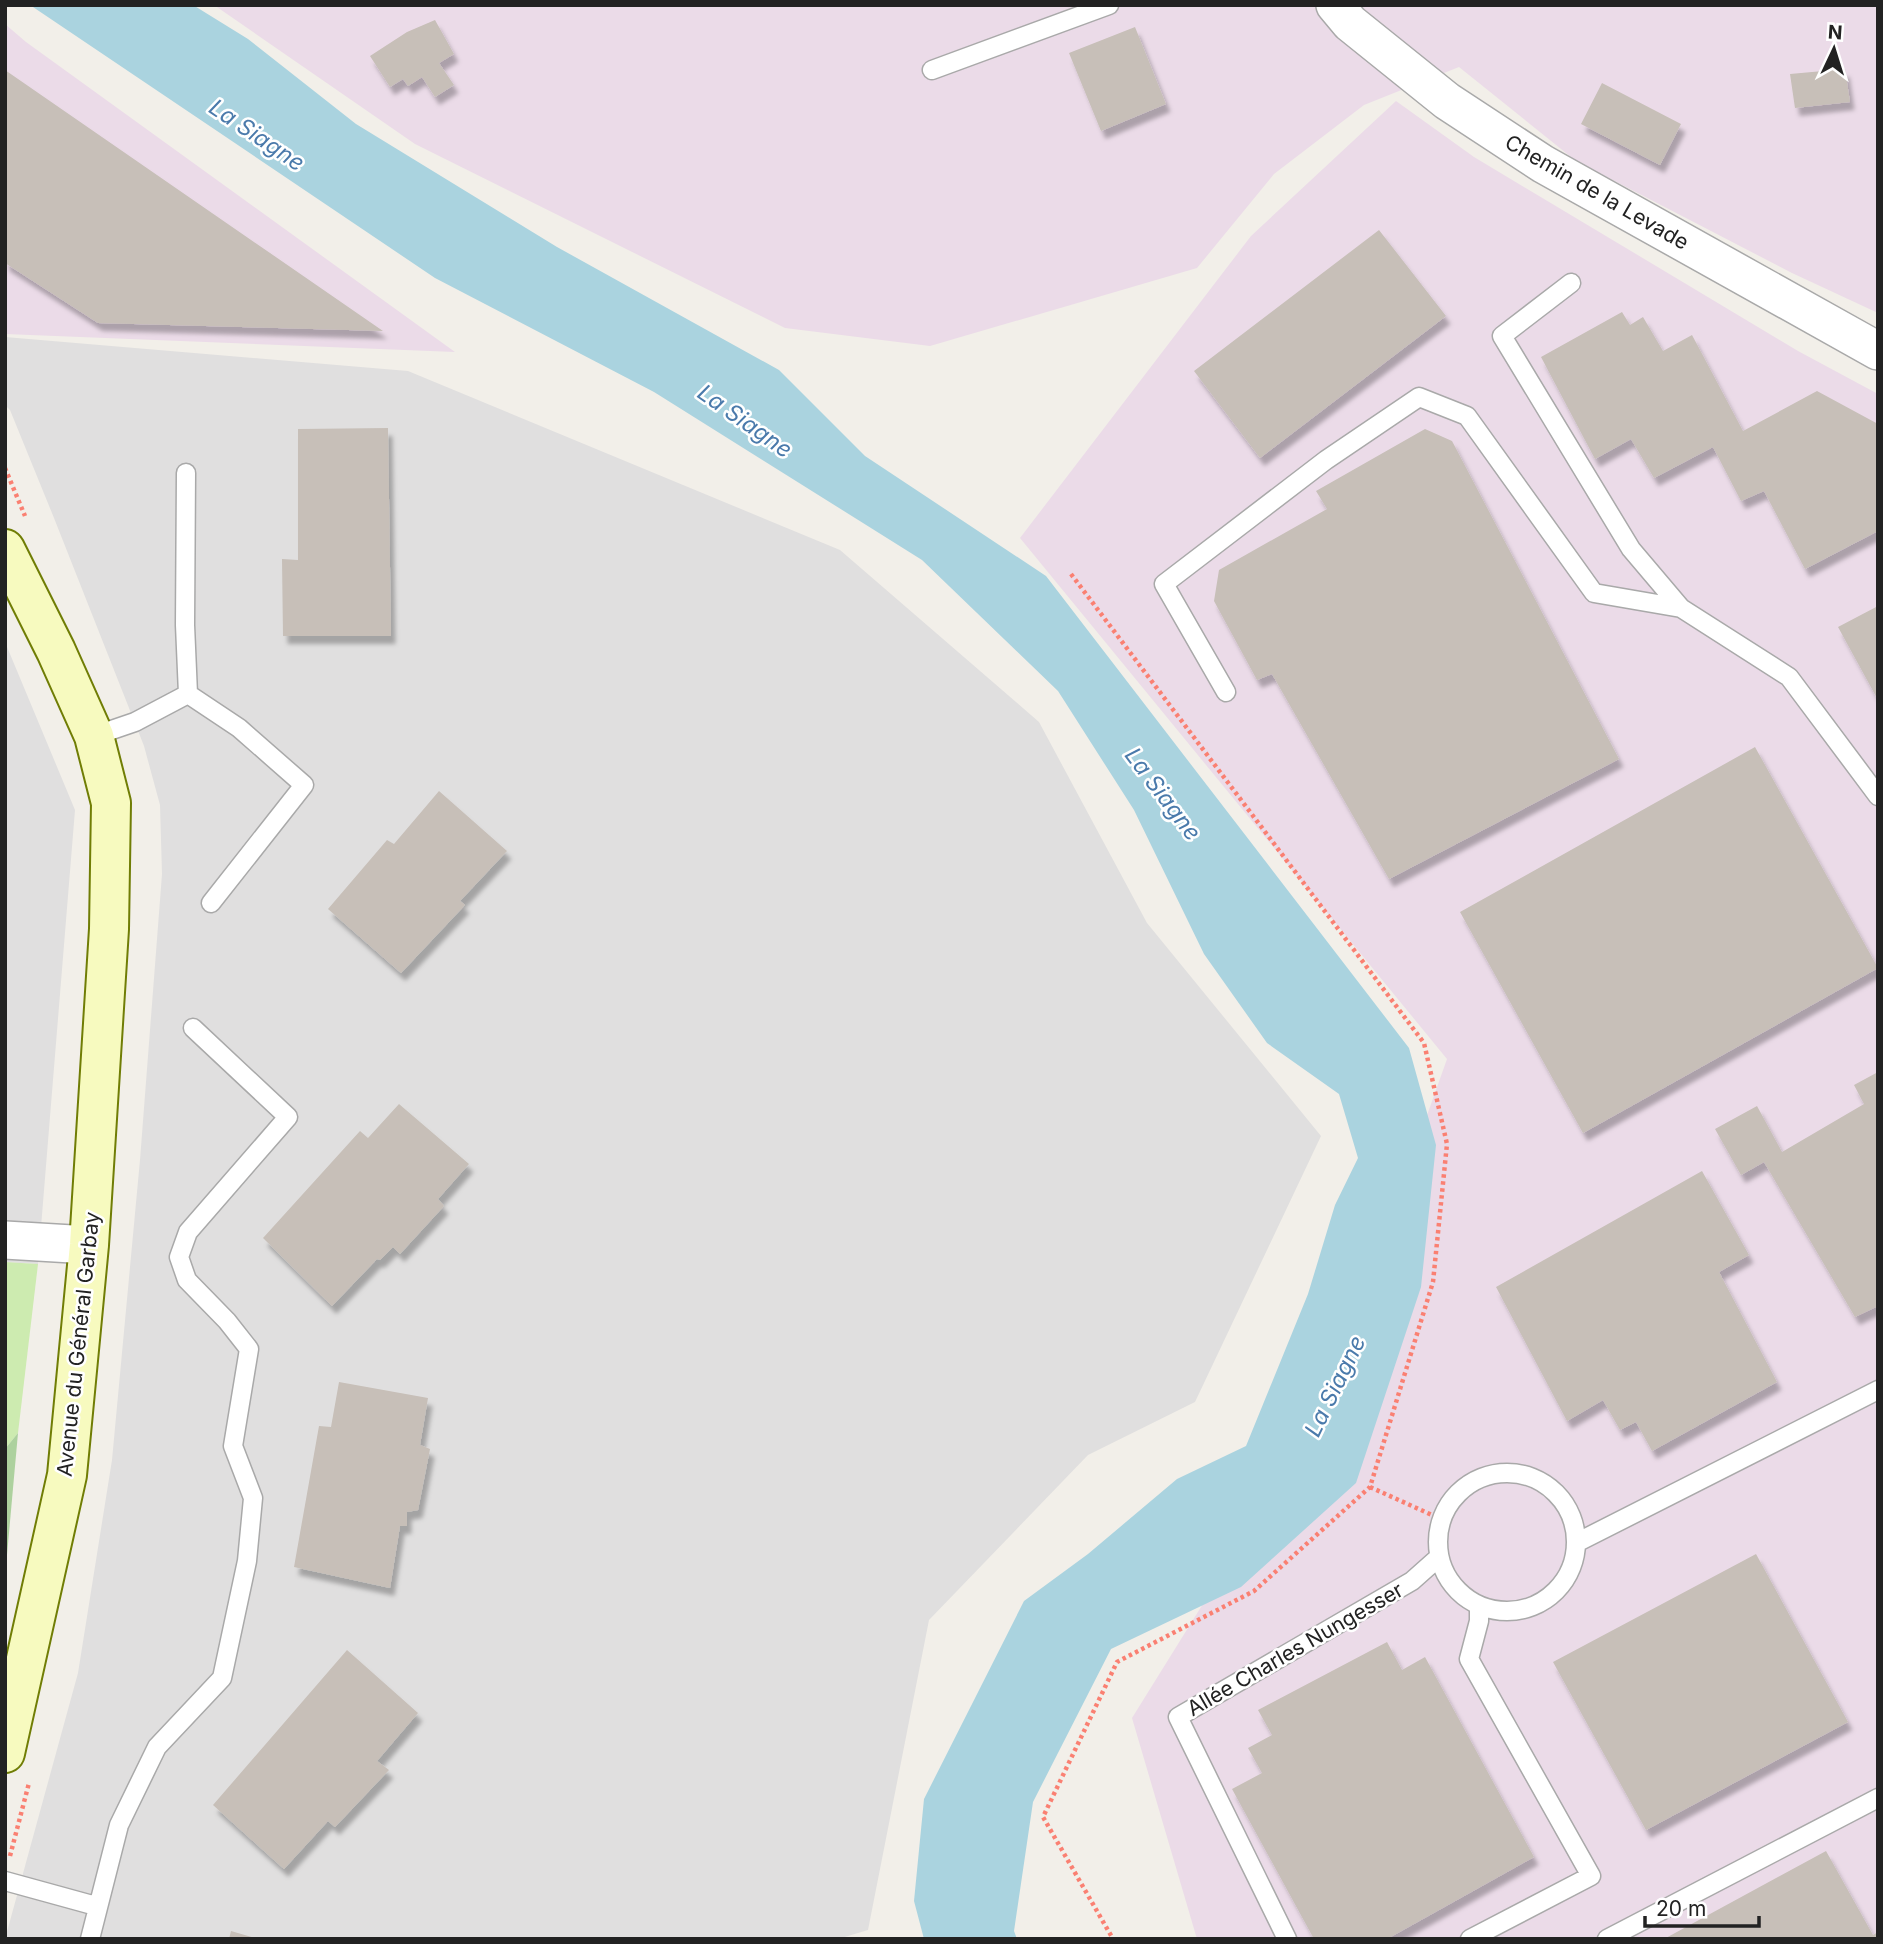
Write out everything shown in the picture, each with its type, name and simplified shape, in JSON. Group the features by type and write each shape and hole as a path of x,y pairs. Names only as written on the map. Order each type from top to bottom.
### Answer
{"main road":[{"name":"Avenue du Général Garbay","path":"5,549 56,651 94,736 111,803 109,929 89,1245 67,1475 5,1753"}],"street":[{"name":"Chemin de la Levade","path":"1335,5 1350,23 1447,100 1544,164 1878,351"},
{"path":"5,1240 89,1245"}],"lane":[{"path":"932,70 1109,5"},
{"path":"1571,283 1502,336 1631,549 1681,608 1789,677 1878,795"},
{"path":"1226,692 1164,583 1326,460 1419,397 1467,416 1594,593 1681,608"},
{"path":"186,473 188,694"},
{"path":"94,736 135,722 188,694"},
{"path":"188,694 239,728 304,785 211,903"},
{"path":"90,1939 118,1825 157,1747 222,1678 247,1561 253,1498 233,1446 249,1349 227,1321 187,1280 179,1256 188,1233 288,1117 193,1028"},
{"path":"1578,1542 1878,1390"},
{"path":"1500,1472 1541,1479 1569,1507 1578,1542 1567,1579 1543,1602 1510,1612 1479,1606 1454,1587 1439,1557 1438,1533 1448,1505 1463,1487 1500,1472"},
{"name":"Allée Charles Nungesser","path":"1287,1939 1178,1717 1412,1581 1439,1557"},
{"path":"1470,1939 1591,1876 1469,1659 1479,1621 1479,1606"},
{"path":"1607,1939 1878,1798"},
{"path":"5,1881 96,1906"}],"path":[{"path":"1070,574 1424,1042 1447,1144 1433,1282 1370,1487 1254,1591 1117,1662 1043,1817 1113,1939"},
{"path":"1370,1487 1443,1520"}],"shaded area":[{"path":"214,5 1878,5 1878,313 1792,273 1576,161 1459,67 1364,105 1274,174 1197,268 930,346 785,328 415,144"},
{"path":"5,24 26,42 455,352 5,334"},
{"path":"1396,101 1474,157 1798,351 1878,394 1878,1939 1197,1939 1132,1718 1321,1414 1447,1059 1020,538 1251,236"},
{"path":"5,337 408,371 840,550 1039,722 1147,923 1321,1136 1195,1402 1088,1455 929,1620 868,1930 838,1939 5,1939 78,1673 112,1460 140,1160 162,874 160,805 144,746 10,410 5,405"},
{"path":"5,642 75,810 38,1264 5,1262"}],"green space":[{"path":"5,1262 38,1264 18,1433 5,1449"},
{"path":"18,1433 6,1566 5,1571 5,1449"}],"water":[{"name":"La Siagne","path":"30,5 193,5 248,39 356,124 557,247 779,370 865,456 1046,576 1409,1048 1436,1145 1421,1287 1356,1483 1241,1587 1111,1649 1033,1802 1014,1931 1017,1939 924,1939 914,1901 924,1799 1024,1601 1088,1554 1177,1479 1246,1446 1308,1294 1335,1205 1358,1158 1339,1094 1267,1043 1204,954 1134,810 1058,691 922,560 654,392 435,278"}],"building":[{"path":"435,20 454,54 439,63 454,85 435,97 422,77 408,86 403,79 390,87 370,56 407,32"},
{"path":"1135,27 1166,104 1101,131 1069,53"},
{"path":"1845,69 1850,102 1795,108 1790,74"},
{"path":"5,70 383,331 98,323 5,263"},
{"path":"1602,83 1681,124 1660,165 1581,124"},
{"path":"1379,230 1446,316 1260,458 1194,371"},
{"path":"1622,312 1630,325 1643,317 1663,351 1692,335 1743,431 1817,391 1878,424 1878,531 1805,569 1764,491 1741,501 1713,447 1654,478 1631,439 1595,459 1541,357"},
{"path":"388,428 391,636 283,636 282,559 298,560 298,429"},
{"path":"1425,429 1452,441 1619,759 1389,879 1272,674 1257,680 1214,601 1219,570 1327,509 1316,491"},
{"path":"1878,606 1878,700 1838,627"},
{"path":"1755,747 1878,968 1583,1133 1460,912"},
{"path":"439,791 507,851 460,901 465,905 401,973 328,909 387,840 394,844"},
{"path":"1878,1072 1878,1306 1855,1317 1764,1162 1741,1175 1715,1129 1757,1106 1782,1152 1864,1104 1854,1085"},
{"path":"399,1104 469,1164 438,1199 444,1206 400,1254 393,1247 380,1260 377,1259 332,1306 263,1238 360,1131 368,1138"},
{"path":"1702,1171 1749,1255 1719,1272 1777,1382 1652,1451 1636,1422 1620,1430 1603,1400 1567,1421 1496,1287"},
{"path":"339,1382 428,1398 420,1445 430,1449 418,1510 407,1512 407,1526 400,1526 390,1588 294,1567 319,1426 331,1427"},
{"path":"1756,1554 1848,1722 1646,1830 1553,1662"},
{"path":"1387,1642 1402,1670 1425,1657 1534,1857 1387,1939 1314,1939 1232,1789 1262,1773 1248,1748 1272,1735 1258,1710"},
{"path":"347,1650 418,1713 377,1761 389,1770 335,1827 328,1821 284,1869 213,1805"},
{"path":"1826,1851 1873,1935 1878,1932 1878,1939 1664,1939"},
{"path":"231,1931 255,1938 255,1939 229,1939"}]}
